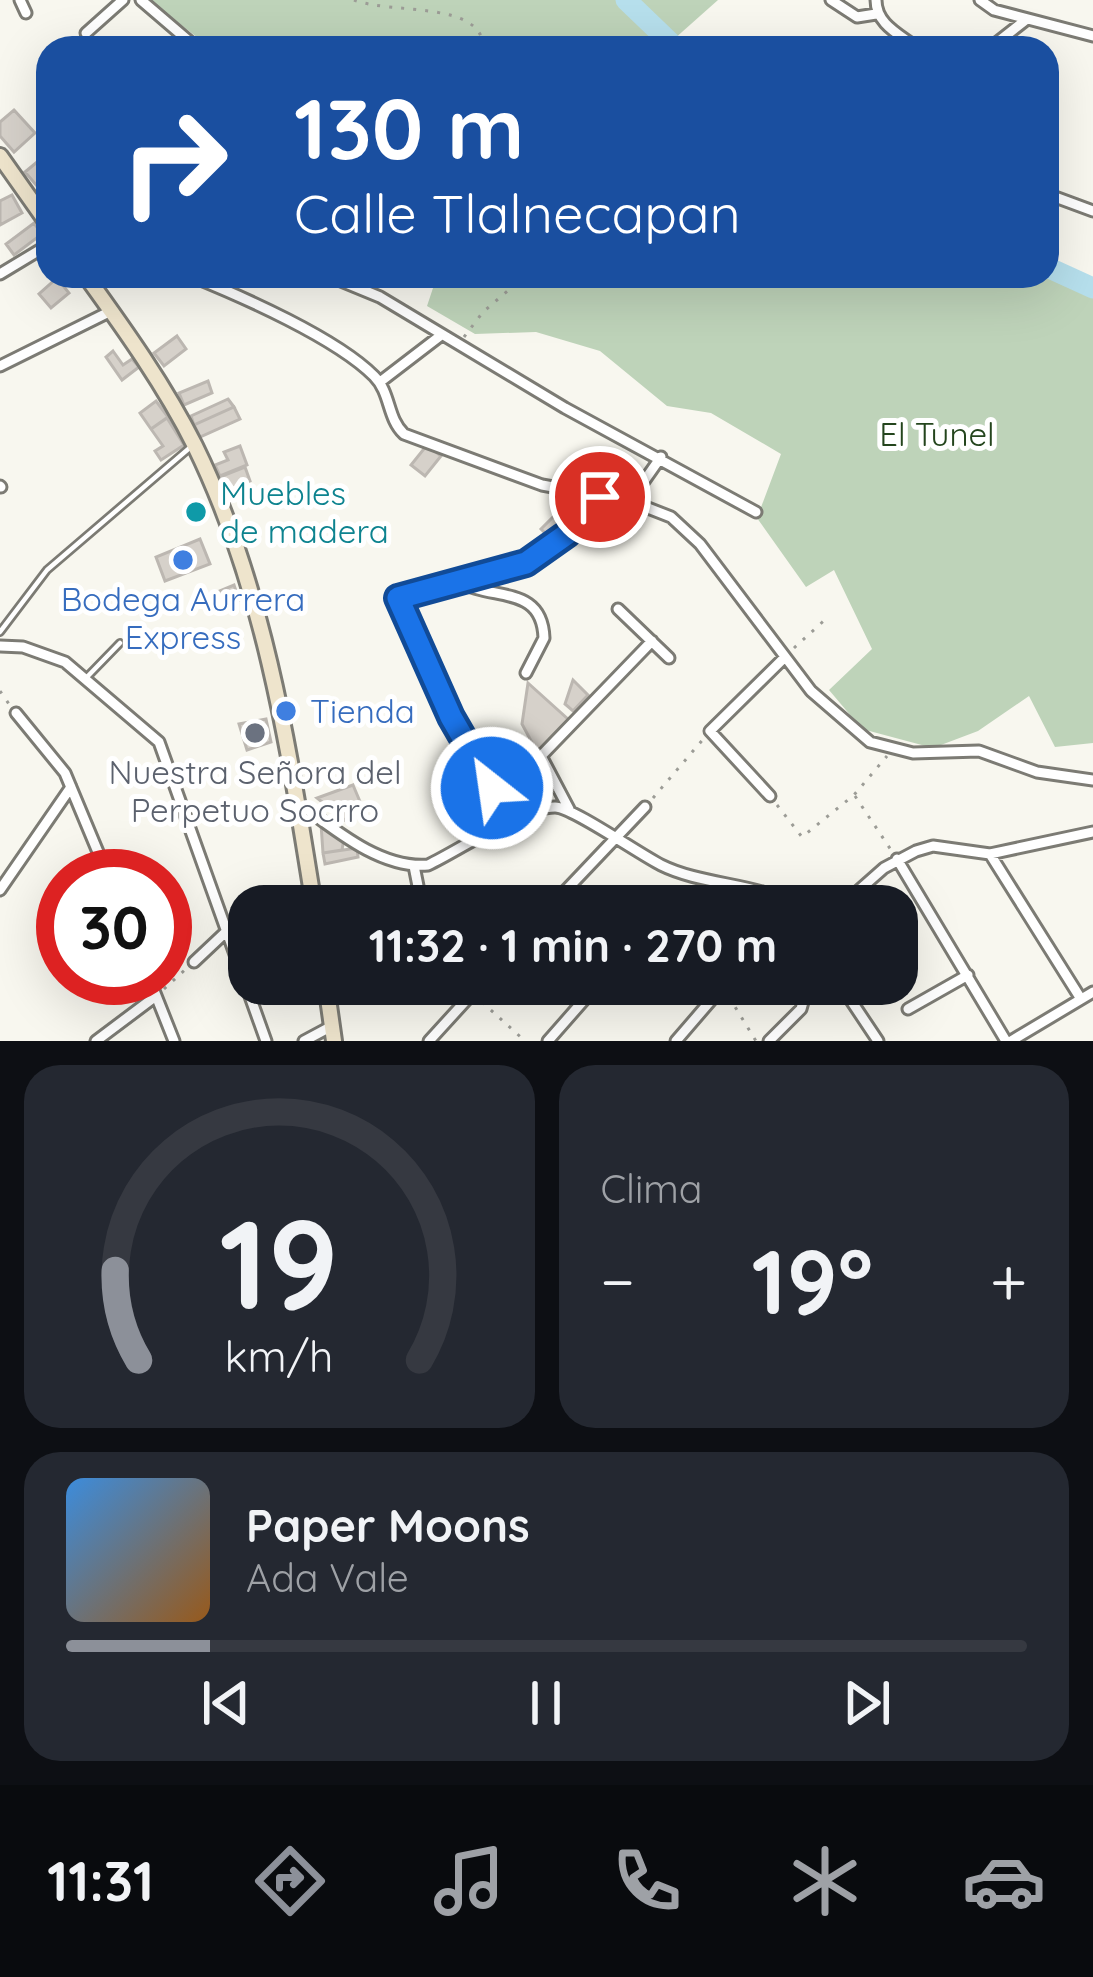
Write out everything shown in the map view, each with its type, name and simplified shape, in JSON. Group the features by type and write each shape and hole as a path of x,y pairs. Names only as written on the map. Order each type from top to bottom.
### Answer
{"main road":[{"path":"0,156 36,202"},
{"path":"95,288 194,444 224,513 267,650 311,885"}],"street":[{"path":"20,0 26,14"},
{"path":"86,33 123,0"},
{"path":"141,0 183,36"},
{"path":"831,0 857,17 876,14 903,36"},
{"path":"876,0 876,14"},
{"path":"980,0 994,10 1093,36"},
{"path":"1006,36 1027,20"},
{"path":"1059,199 1093,212"},
{"path":"0,274 36,252"},
{"path":"215,288 352,355 380,382 404,434 542,485 630,501 686,528 783,659 852,730 892,750 980,751 1037,772 1093,780"},
{"path":"358,288 756,512"},
{"path":"0,366 111,311"},
{"path":"380,382 440,336"},
{"path":"630,501 662,457"},
{"path":"513,823 451,717 398,598 512,569 542,554 600,497"},
{"path":"457,580 474,591 526,599 537,609 544,638 526,674"},
{"path":"618,609 669,658"},
{"path":"652,640 541,756 569,809 615,841 692,878 729,885"},
{"path":"0,646 44,652 87,677 167,754 228,926"},
{"path":"770,796 710,731 783,659"},
{"path":"16,713 71,787 97,849"},
{"path":"0,890 71,787"},
{"path":"297,802 387,861 414,866 440,860 545,808 569,809"},
{"path":"572,885 645,806"},
{"path":"866,885 897,859 933,846 990,854 1093,832"},
{"path":"990,854 1081,999"},
{"path":"897,859 1008,1041 1093,992"},
{"path":"414,866 418,885"},
{"path":"194,962 228,930"},
{"path":"908,1009 968,975"},
{"path":"96,1041 144,1005"},
{"path":"160,1005 174,1041"},
{"path":"254,1005 266,1041"},
{"path":"429,1041 462,1005"},
{"path":"548,1041 580,1005"},
{"path":"676,1041 707,1005"},
{"path":"770,1041 802,1005"},
{"path":"854,1005 878,1041"},
{"path":"304,1041 333,1034"}],"lane":[{"path":"0,632 47,570 194,444"},
{"path":"87,677 120,644"}],"path":[{"path":"354,0 372,7 458,9 473,18 484,36"},
{"path":"459,344 483,312 511,288"},
{"path":"783,659 828,617"},
{"path":"0,691 16,713"},
{"path":"645,806 710,731"},
{"path":"770,796 802,837 854,795 892,750"},
{"path":"854,795 897,859"},
{"path":"491,1005 525,1041"},
{"path":"736,1005 757,1041"}],"green space":[{"path":"149,0 718,0 678,36 196,36"},
{"name":"El Tunel","path":"1059,274 1093,295 1093,743 1055,747 1029,696 978,731 933,748 862,729 829,690 872,649 834,570 806,587 757,518 781,454 711,413 667,406 600,351 536,332 475,334 427,306 433,288 1059,288"}],"building":[{"path":"14,110 35,133 14,152 0,136 0,122"},
{"path":"36,163 36,185 25,172"},
{"path":"12,195 22,213 0,225 0,201"},
{"path":"36,226 36,238 14,255 6,244"},
{"path":"46,288 65,288 69,293 51,308 39,294"},
{"path":"177,336 186,349 164,366 154,353"},
{"path":"113,351 123,365 132,359 139,367 122,380 106,357"},
{"path":"208,381 212,393 184,405 179,393"},
{"path":"228,399 234,407 194,425 191,416"},
{"path":"156,401 168,417 151,429 140,413"},
{"path":"234,407 240,419 200,437 194,425"},
{"path":"167,418 184,445 161,460 155,451 163,446 151,429"},
{"path":"427,445 441,456 425,476 411,465"},
{"path":"240,446 247,465 220,476 215,465 228,460 224,452"},
{"path":"245,467 250,481 227,490 222,476"},
{"path":"566,504 576,514 551,539 541,529"},
{"name":"Bodega Aurrera Express","path":"200,539 210,564 165,581 156,557"},
{"path":"234,585 239,600 219,607 217,600 195,608 193,602"},
{"path":"573,680 588,695 573,711 565,704"},
{"path":"528,683 569,720 537,752 522,724"},
{"name":"Nuestra Señora del Perpetuo Socrro","path":"266,719 271,742 247,750 239,724"},
{"path":"353,785 364,811 346,821 317,798"},
{"path":"321,824 344,838 342,850 323,853"},
{"path":"357,848 358,857 325,864 323,853"}],"waterway":[{"path":"626,0 664,36"},
{"path":"1059,272 1093,288"}],"place":[{"name":"Muebles de madera","path":"196,512"},
{"name":"Bodega Aurrera Express","path":"183,560"},
{"name":"Tienda","path":"286,711"},
{"name":"Nuestra Señora del Perpetuo Socrro","path":"255,733"}],"route":[{"path":"492,788 451,717 398,598 526,563 567,534 600,497"}]}
